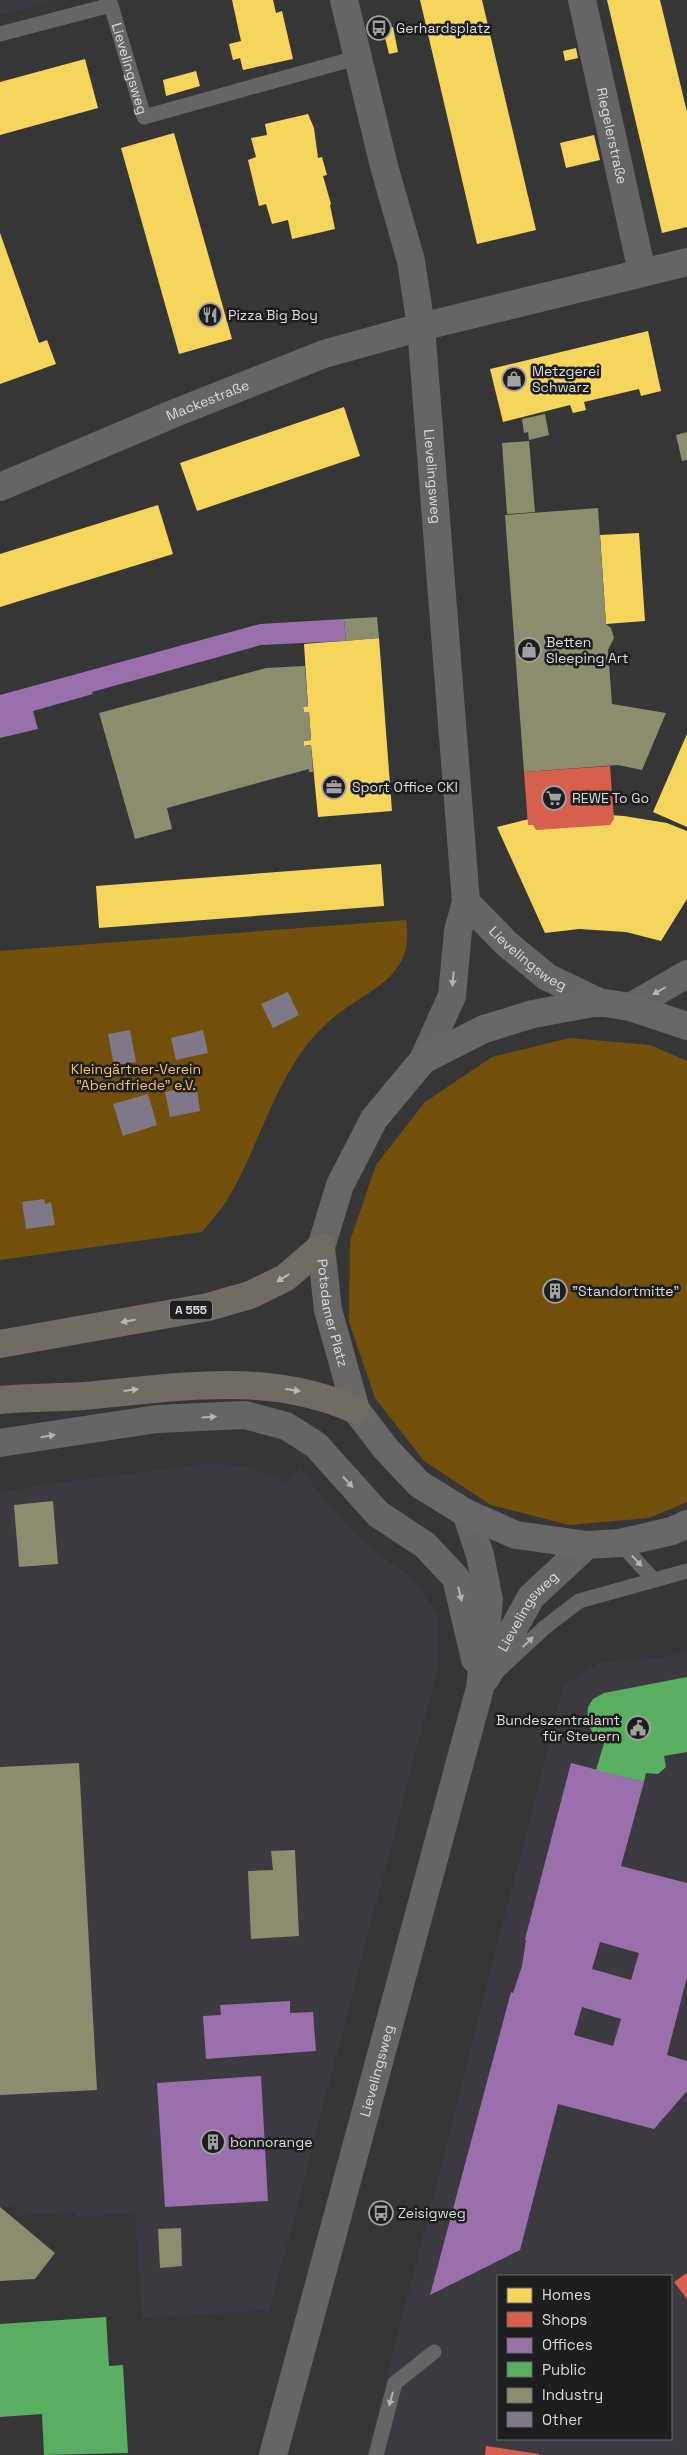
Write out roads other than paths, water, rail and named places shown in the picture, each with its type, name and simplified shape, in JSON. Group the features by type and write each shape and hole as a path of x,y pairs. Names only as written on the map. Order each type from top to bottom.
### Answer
{"highway":[{"name":"A 555","path":"0,1344 208,1307 250,1295 285,1278 321,1247"},
{"path":"0,1400 82,1396 214,1384 298,1391 328,1398 356,1410"}],"main road":[{"name":"Potsdamer Platz","path":"687,1026 630,1007 599,1002 532,1014 484,1029 423,1060 374,1119 340,1185 321,1247 328,1310 356,1410 386,1449 419,1484 466,1512 516,1535 587,1544 620,1543 672,1531 687,1524"}],"street":[{"name":"Lievelingsweg","path":"344,0 356,58 411,261 421,326 466,902 458,930 452,996 423,1060"},
{"name":"Riegelerstraße","path":"582,0 642,272"},
{"path":"421,326 687,262"},
{"name":"Mackestraße","path":"0,487 175,413 324,354 421,326"},
{"name":"Lievelingsweg","path":"466,902 507,944 547,977 599,1002"},
{"path":"630,1007 687,974"},
{"path":"0,1443 157,1419 245,1415 286,1426 316,1445 378,1514 425,1545 456,1578 480,1688"},
{"name":"Lievelingsweg","path":"273,2455 480,1688 489,1600 480,1556 466,1512"},
{"name":"Lievelingsweg","path":"480,1688 531,1597 587,1544"}],"lane":[{"name":"Lievelingsweg","path":"0,34 110,5 144,117 356,58"},
{"path":"620,1543 654,1580"},
{"path":"480,1688 544,1628 579,1601 687,1571"},
{"path":"376,2455 395,2383 434,2352"}],"place":[{"name":"Gerhardsplatz","path":"379,28"},
{"name":"Pizza Big Boy","path":"210,315"},
{"name":"Metzgerei Schwarz","path":"514,379"},
{"name":"Betten Sleeping Art","path":"529,650"},
{"name":"Sport Office CKI","path":"334,787"},
{"name":"REWE To Go","path":"554,798"},
{"name":"\"Standortmitte\"","path":"555,1291"},
{"name":"Bundeszentralamt für Steuern","path":"638,1728"},
{"name":"bonnorange","path":"213,2142"},
{"name":"Zeisigweg","path":"381,2213"}],"park label":[{"name":"Kleingärtner-Verein \"Abendfriede\" e.V.","path":"136,1078"}]}
